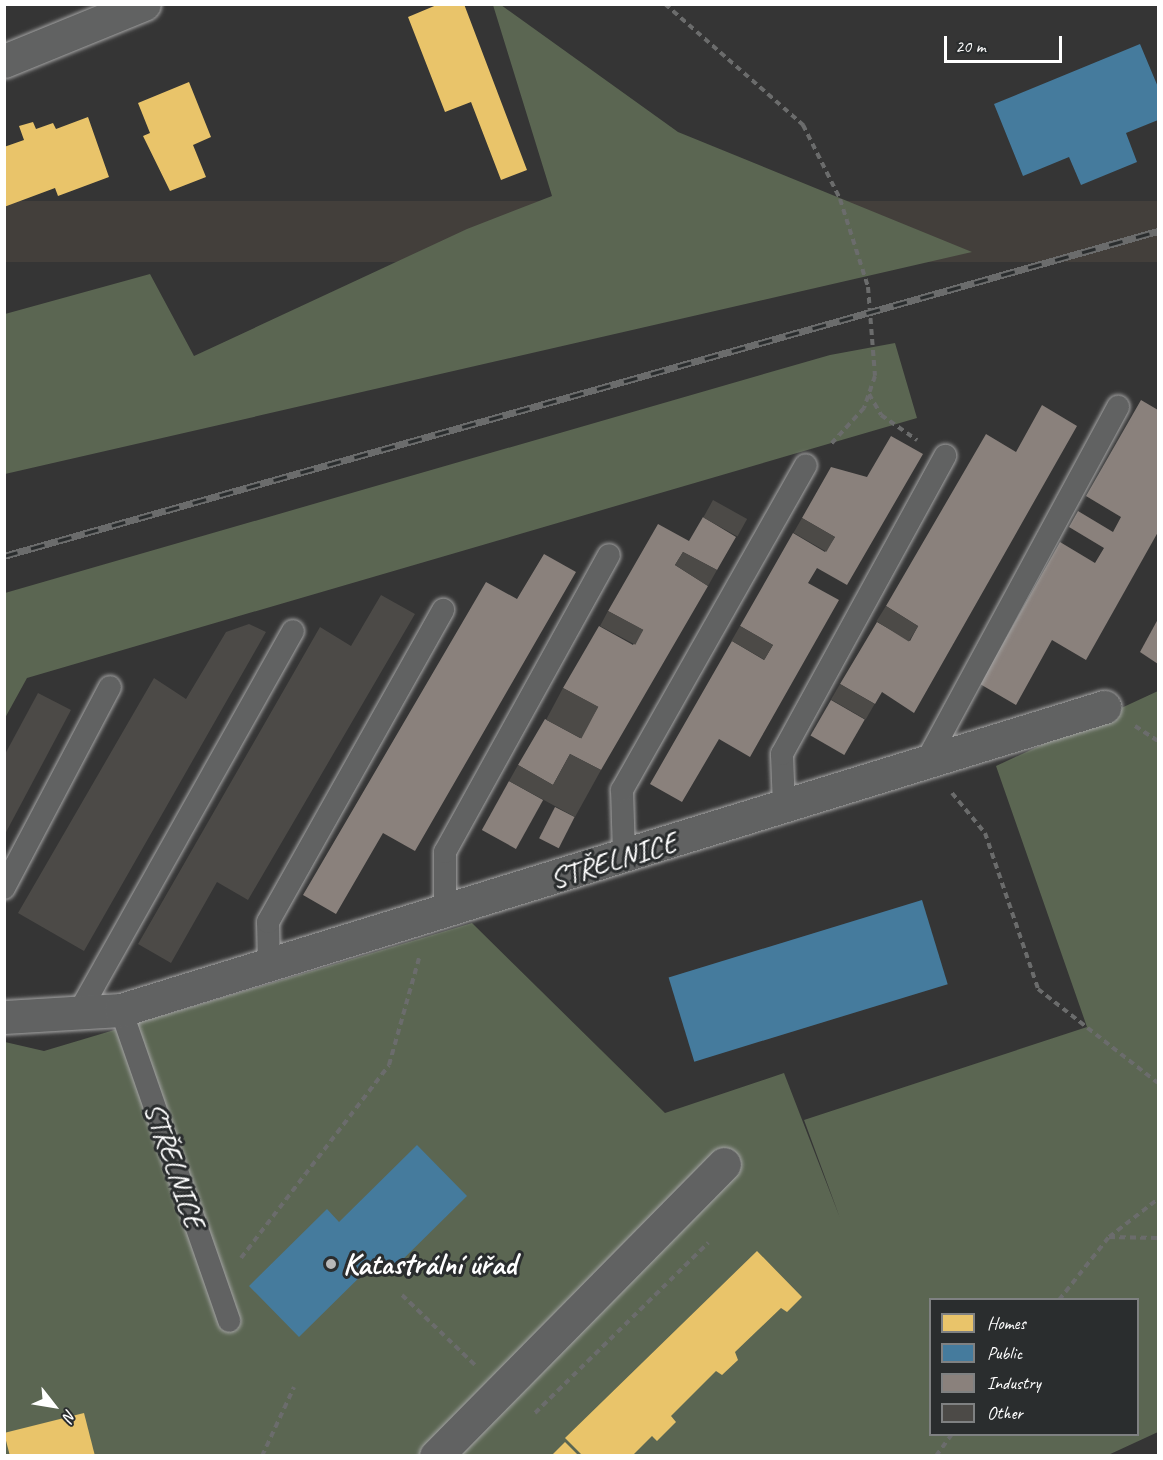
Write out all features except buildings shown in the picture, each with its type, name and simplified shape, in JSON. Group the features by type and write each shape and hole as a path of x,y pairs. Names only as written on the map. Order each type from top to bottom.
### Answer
{"street":[{"path":"4,61 144,4"},
{"name":"STŘELNICE","path":"4,1017 121,1010 269,968 1104,707"},
{"path":"436,1455 502,1391 724,1164"}],"lane":[{"path":"926,762 1118,407"},
{"path":"784,807 782,754 945,456"},
{"path":"624,856 622,790 806,465"},
{"path":"445,912 445,852 609,555"},
{"path":"269,968 268,922 443,610"},
{"path":"78,1014 292,631"},
{"path":"4,888 110,687"},
{"name":"STŘELNICE","path":"121,1010 229,1321"}],"path":[{"path":"665,4 804,125 840,199 868,287 875,342 869,394 849,425 806,465"},
{"path":"869,394 881,415 945,456"},
{"path":"926,762 985,833 1038,989 1158,1083"},
{"path":"221,1299 248,1245 337,1140 389,1065 402,1034 411,980 428,936 445,912"},
{"path":"1060,1298 1109,1237 1158,1199"},
{"path":"1109,1237 1158,1238"},
{"path":"525,1423 708,1243"},
{"path":"402,1295 502,1391"},
{"path":"262,1455 294,1387"},
{"path":"936,1455 950,1436"}],"shaded area":[{"path":"4,201 1158,201 1158,262 4,262"}],"green space":[{"path":"493,5 501,5 678,132 972,252 5,474 5,314 150,274 194,356 467,229 552,196"},
{"path":"895,343 917,418 27,678 5,718 5,593 830,355"},
{"path":"1158,691 1158,1432 1106,1456 5,1456 5,1042 44,1051 472,923 665,1113 784,1073 840,1218 804,1120 1087,1027 996,766"}],"railway":[{"path":"4,556 1158,231"}],"place":[{"name":"Katastrální úřad","path":"331,1264"}]}
